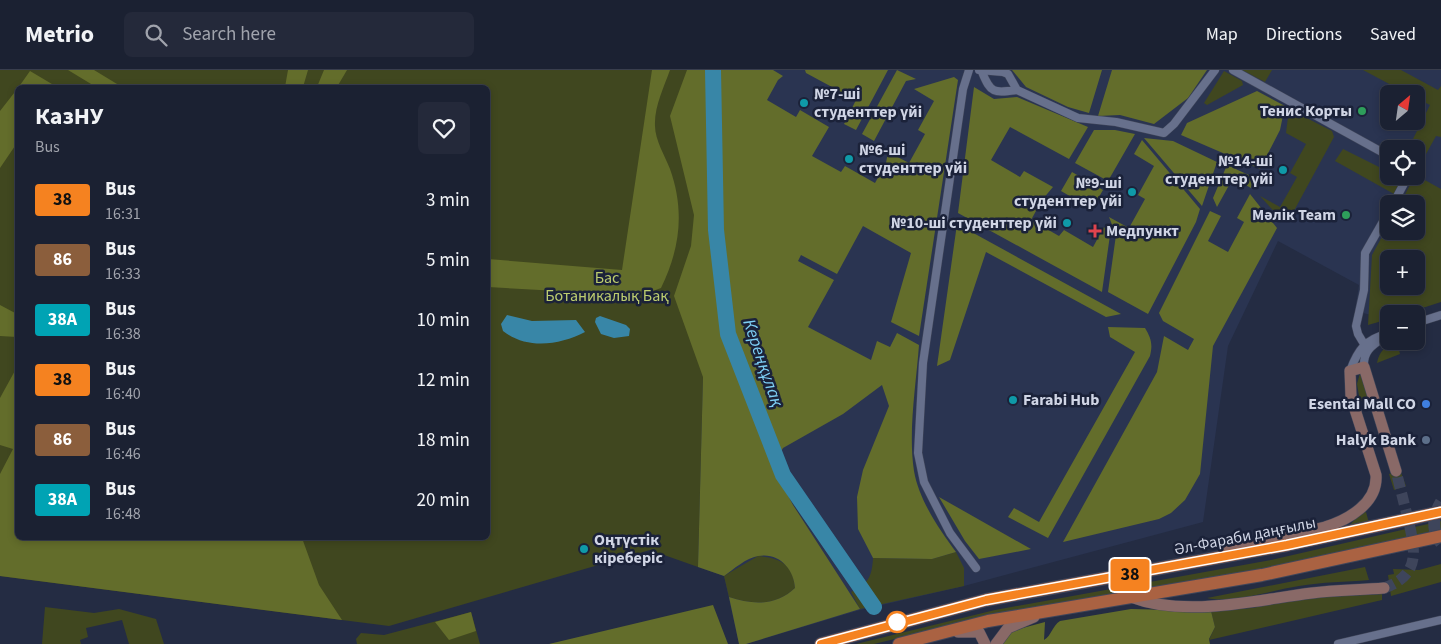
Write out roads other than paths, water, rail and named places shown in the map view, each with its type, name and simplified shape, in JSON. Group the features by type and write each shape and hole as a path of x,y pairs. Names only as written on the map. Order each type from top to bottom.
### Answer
{"main road":[{"name":"Әл-Фараби даңғылы","path":"821,644 986,600 1168,568 1441,512"},
{"path":"899,644 988,621 1262,574 1441,536"}],"street":[{"path":"970,70 962,89 923,363 918,453 924,482 950,533 976,568"},
{"path":"1017,90 1008,74 980,71 988,87 993,91 1017,90 1078,118 1116,122 1164,133 1174,124 1215,70"},
{"path":"1233,70 1380,151"},
{"path":"1364,344 1356,326 1364,290 1365,253 1380,227"},
{"path":"1425,320 1441,314"},
{"path":"1168,568 1251,544 1338,523 1362,508 1375,488 1376,475 1351,396 1350,371 1364,344 1380,336"},
{"path":"1380,340 1371,346 1363,359 1396,471"},
{"path":"1350,371 1364,367"},
{"path":"1131,597 1149,604 1216,606 1314,592 1384,588"},
{"path":"996,644 1001,635 1013,625 1060,609"},
{"path":"1338,644 1441,620"},
{"path":"929,635 973,631 982,636 984,644"}],"waterway":[{"name":"Кереңқұлақ","path":"713,70 716,230 728,334 783,475 874,607"}],"tunnel":[{"path":"1384,588 1396,583 1410,569 1413,552 1411,531 1396,471"},
{"path":"1441,502 1434,522 1434,528 1441,543"}],"place":[{"name":"№7-ші студенттер үйі","path":"804,103"},
{"name":"Тенис Корты","path":"1362,111"},
{"name":"№6-ші студенттер үйі","path":"849,159"},
{"name":"№14-ші студенттер үйі","path":"1283,170"},
{"name":"№9-ші студенттер үйі","path":"1132,192"},
{"name":"Мәлік Team","path":"1346,215"},
{"name":"№10-ші студенттер үйі","path":"1067,223"},
{"name":"Медпункт","path":"1095,231"},
{"name":"Farabi Hub","path":"1013,400"},
{"name":"Esentai Mall СО","path":"1426,404"},
{"name":"Halyk Bank","path":"1426,440"},
{"name":"Оңтүстік кіреберіс","path":"584,549"}],"park label":[{"name":"Бас Ботаникалық Бақ","path":"607,287"}]}
